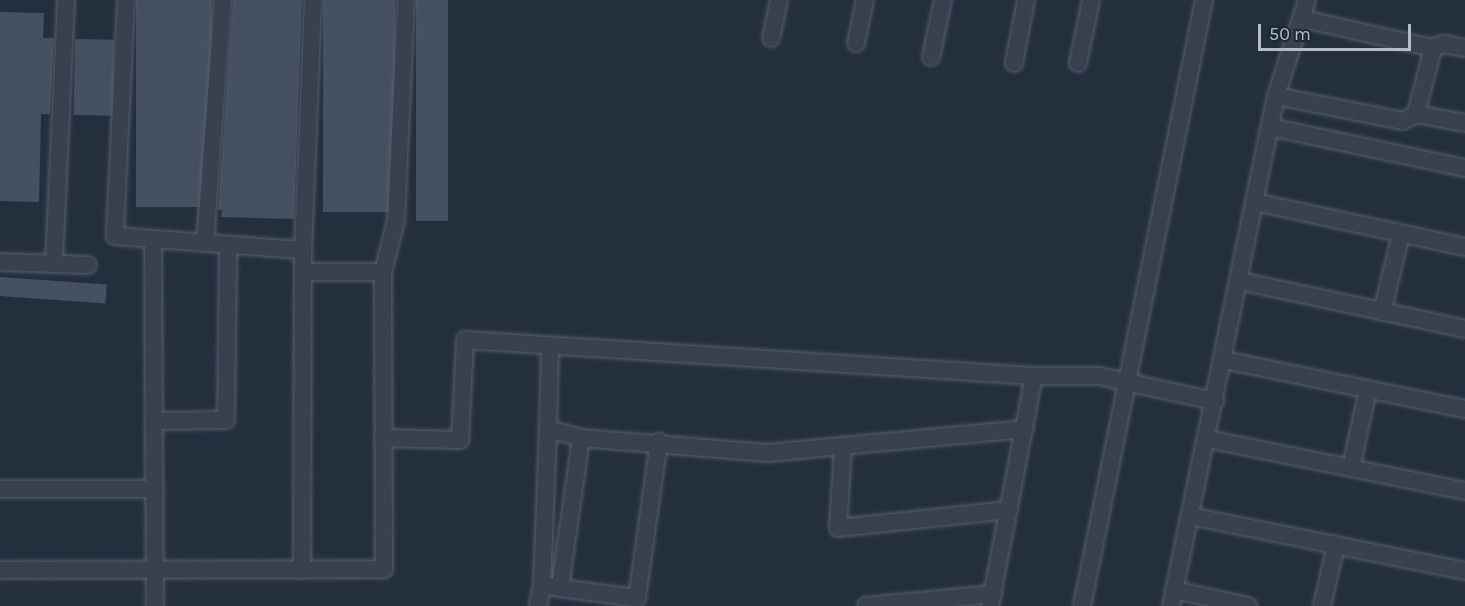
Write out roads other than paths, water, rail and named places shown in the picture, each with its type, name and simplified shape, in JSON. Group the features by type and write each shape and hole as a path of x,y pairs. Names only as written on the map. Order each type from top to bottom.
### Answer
{"street":[{"path":"54,264 66,0"},
{"path":"126,0 115,236 303,250"},
{"path":"205,243 223,0"},
{"path":"302,570 303,250 313,0"},
{"path":"0,570 384,569 383,272 396,221 406,0"},
{"path":"771,38 779,0"},
{"path":"856,43 865,0"},
{"path":"932,57 944,0"},
{"path":"1014,63 1026,0"},
{"path":"1078,63 1092,0"},
{"path":"1082,606 1204,0"},
{"path":"1248,606 1172,598 1224,360 1276,96 1303,19 1307,0"},
{"path":"1303,19 1432,48 1443,44 1465,48"},
{"path":"1416,114 1432,48"},
{"path":"1276,96 1403,121 1416,114 1465,123"},
{"path":"1270,127 1465,168"},
{"path":"1256,202 1465,248"},
{"path":"1382,312 1401,234"},
{"path":"153,240 155,606"},
{"path":"154,421 226,420 228,245"},
{"path":"0,262 88,265"},
{"path":"303,272 383,272"},
{"path":"1240,281 1465,329"},
{"path":"383,438 460,440 465,340 1034,376 1099,376 1126,384 1215,401"},
{"path":"538,606 542,585 550,347"},
{"path":"1224,360 1465,409"},
{"path":"866,606 991,600 1034,376"},
{"path":"1351,468 1368,389"},
{"path":"548,429 581,438 660,442 767,453 1025,429"},
{"path":"560,588 581,438"},
{"path":"1207,439 1465,491"},
{"path":"542,585 636,598 660,442"},
{"path":"843,446 838,528 1009,510"},
{"path":"0,489 155,489"},
{"path":"1190,516 1465,571"},
{"path":"1322,606 1336,545"}]}
